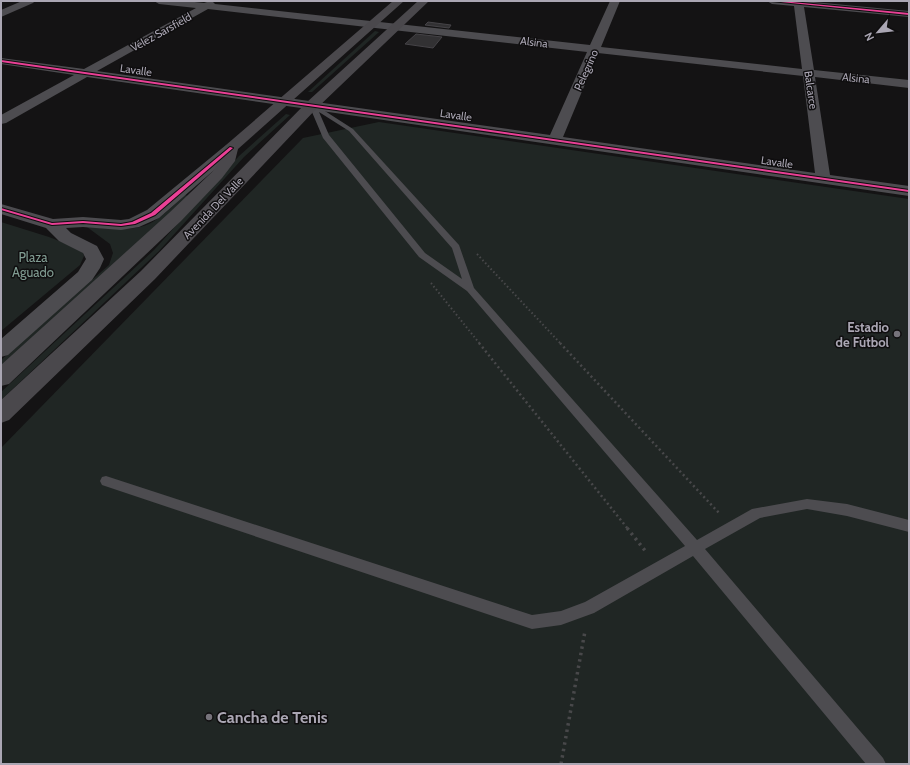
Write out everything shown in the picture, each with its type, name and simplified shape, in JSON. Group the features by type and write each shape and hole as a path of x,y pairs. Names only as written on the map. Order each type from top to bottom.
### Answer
{"main road":[{"name":"Avenida Del Valle","path":"1,378 175,218 217,175 228,161 231,148 399,1"},
{"name":"Avenida Del Valle","path":"1,414 148,274 312,106 424,1"}],"street":[{"path":"1,14 30,1"},
{"name":"Alsina","path":"159,1 211,4 373,24 909,84"},
{"name":"Pelegrino","path":"555,139 615,1"},
{"path":"772,1 798,2 909,14"},
{"name":"Balcarce","path":"798,2 823,178"},
{"name":"Vélez Sarsfield","path":"1,120 211,4"},
{"name":"Lavalle","path":"1,61 312,106 555,139 909,191"},
{"path":"1,209 52,224 83,222 121,225 144,219 153,214 231,148"},
{"path":"1,350 85,276 95,260 91,250 65,237 52,224"}],"lane":[{"path":"312,106 351,130 456,246 470,289"},
{"path":"312,106 326,136 422,255 470,289 696,549 877,764"},
{"path":"106,481 532,622 561,618 589,608 696,549 757,513 807,504 847,510 909,526"}],"path":[{"path":"474,250 732,528"},
{"path":"430,282 659,569"},
{"path":"561,764 589,608"}],"green space":[{"path":"375,31 379,32 312,92 308,92"},
{"path":"286,114 290,115 244,157 159,251 1,400 1,392 154,250 239,156"},
{"path":"379,122 909,199 909,764 1,764 1,448 303,138"},
{"path":"185,195 189,196 1,368 1,360 109,265 113,253 110,244 87,227 123,229 141,227 157,219"},
{"name":"Plaza Aguado","path":"1,222 49,237 82,250 84,256 80,265 1,331"}],"building":[{"path":"428,22 451,25 449,28 425,25"},
{"path":"416,34 442,37 433,48 405,44"}],"cycle path":[{"path":"772,1 909,14"},
{"path":"1,61 909,191"},
{"path":"1,209 52,224 83,222 121,225 133,223 153,214 231,148"}],"place":[{"name":"Estadio de Fútbol","path":"897,334"},
{"name":"Cancha de Tenis","path":"209,717"}]}
